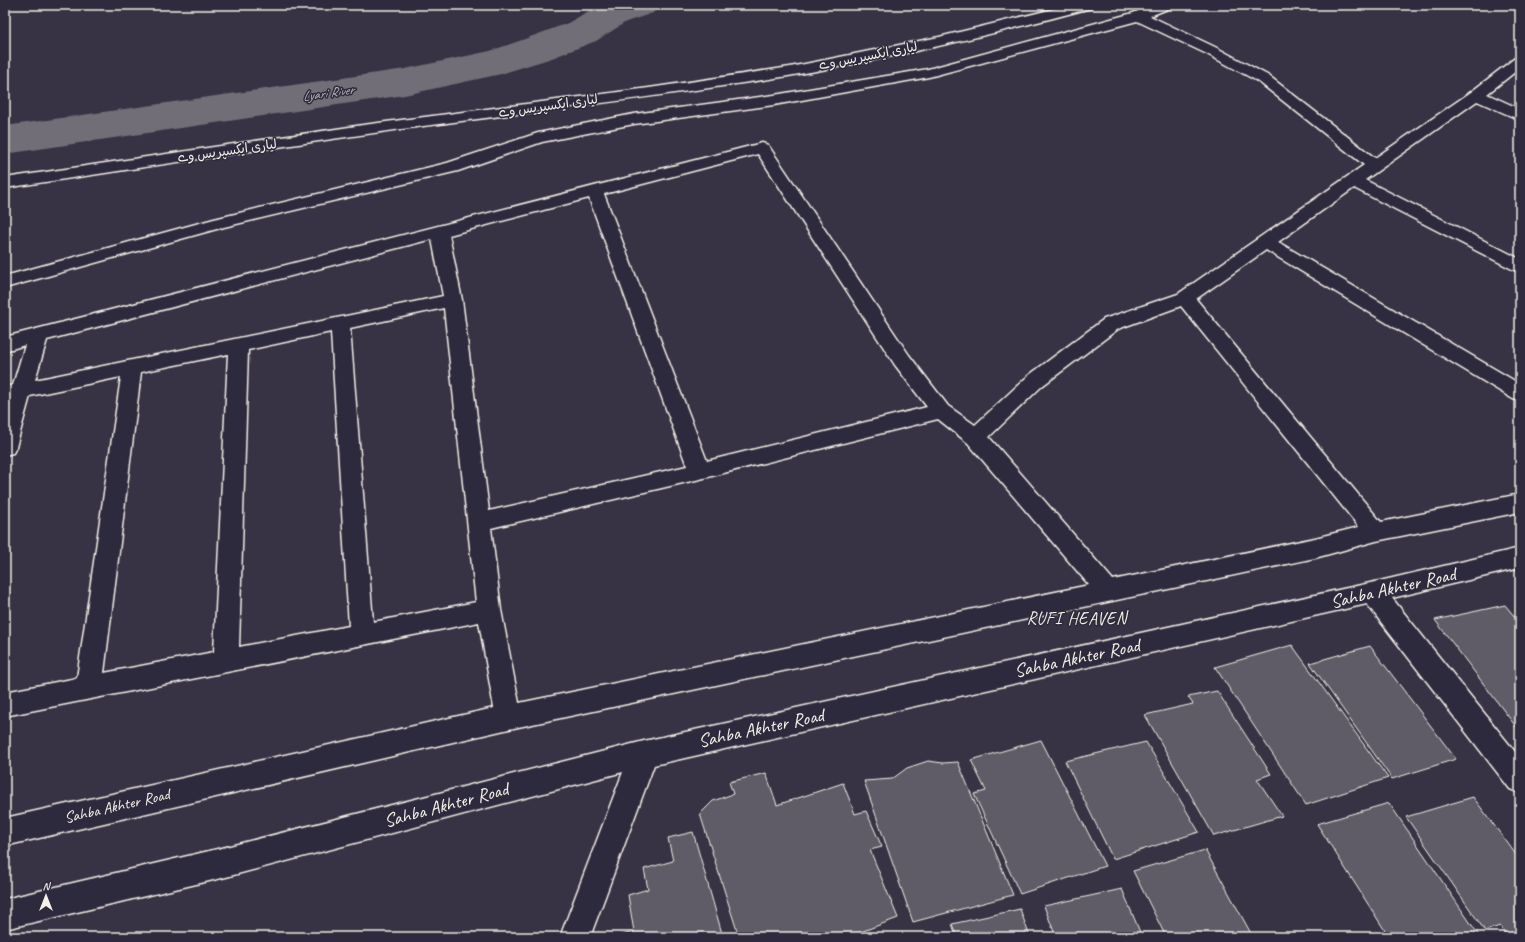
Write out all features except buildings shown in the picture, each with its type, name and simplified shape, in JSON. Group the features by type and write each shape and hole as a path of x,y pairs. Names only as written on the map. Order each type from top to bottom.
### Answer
{"main road":[{"name":"لیاری ایکسپریس وے","path":"5,183 338,134 792,71 924,45 1086,5"},
{"path":"5,282 220,223 452,167 538,138 634,119 774,100 929,73 1138,16 1165,5"},
{"path":"1138,16 1212,51 1264,79 1375,166"},
{"path":"976,437 1035,381 1111,324 1185,298 1354,181 1520,61"},
{"path":"1476,94 1520,115"},
{"path":"5,344 762,148 902,360 941,411 976,437 1108,591"},
{"path":"1354,181 1520,266"},
{"path":"595,192 700,471"},
{"path":"440,232 453,300 489,610 509,717"},
{"path":"1265,242 1520,394"},
{"path":"1185,298 1376,532"},
{"path":"13,392 453,300"},
{"path":"340,324 362,635"},
{"path":"5,447 13,392 38,336"},
{"path":"226,661 238,345"},
{"path":"89,688 132,367"},
{"path":"479,522 700,471 941,411"},
{"name":"Sahba Akhter Road","path":"5,832 509,717 1315,548 1376,532 1520,503"},
{"name":"Sahba Akhter Road","path":"5,914 226,862 644,754 1520,558"},
{"path":"1373,592 1520,780"},
{"path":"5,704 489,610"},
{"path":"575,937 644,754"}],"waterway":[{"name":"Lyari River","path":"5,140 405,82 501,61 582,32 612,14 639,5"}],"district":[{"name":"RUFI HEAVEN","path":"1077,618"}]}
